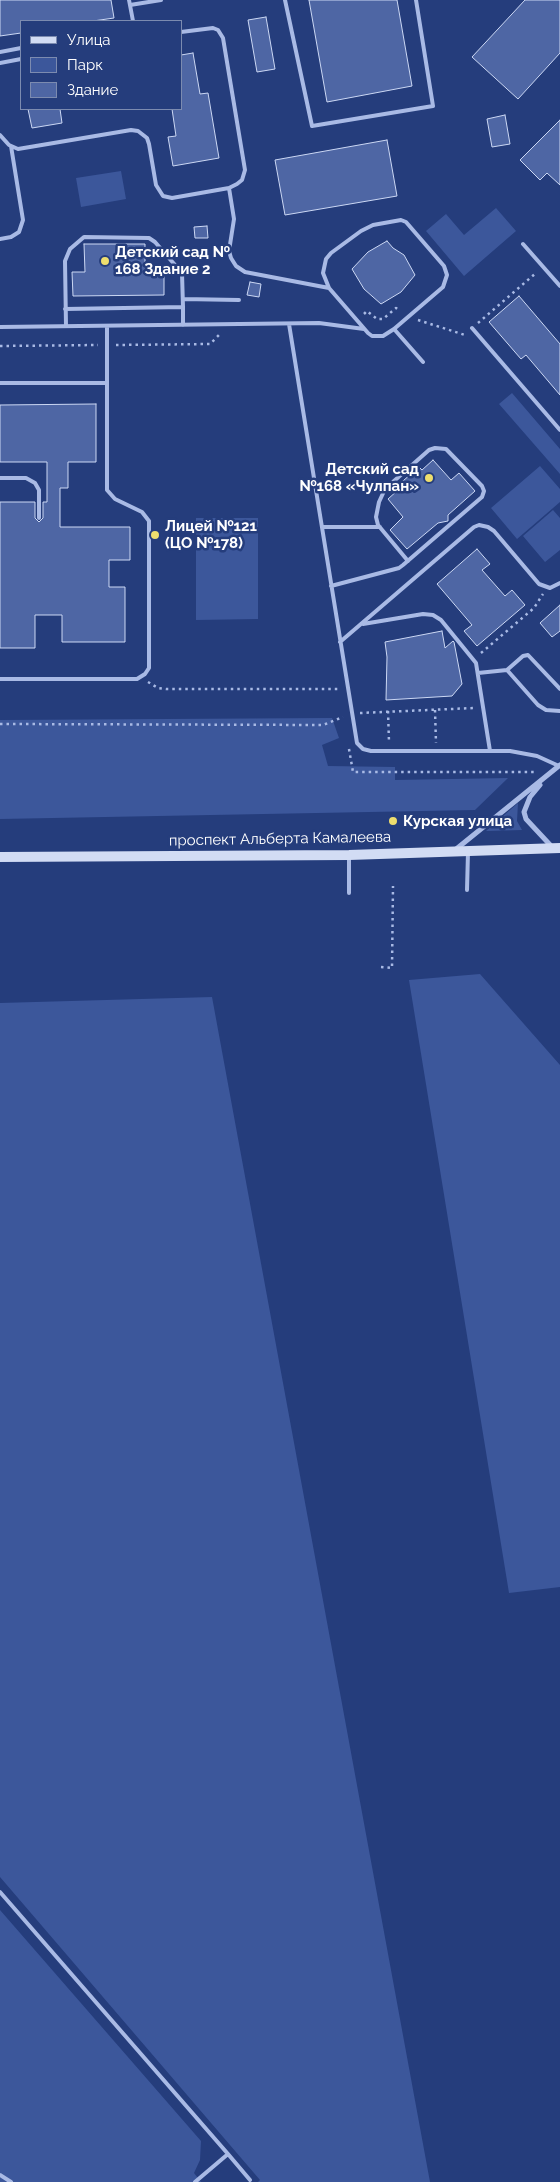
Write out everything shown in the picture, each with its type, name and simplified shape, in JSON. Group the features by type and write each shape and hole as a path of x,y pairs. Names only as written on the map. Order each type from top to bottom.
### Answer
{"main road":[{"name":"проспект Альберта Камалеева","path":"0,857 349,854 556,848"}],"street":[{"path":"455,850 560,765"},
{"path":"550,774 530,797 524,812 526,819 556,848"}],"lane":[{"path":"129,0 133,20"},
{"path":"130,5 161,0"},
{"path":"285,0 312,126 433,106 416,0"},
{"path":"0,135 11,146 18,149 131,130 138,131 147,138 156,185 162,196 172,198 229,188 242,180 244,170 221,33 213,28 182,32"},
{"path":"0,52 20,48"},
{"path":"0,63 20,59"},
{"path":"0,239 11,237 19,232 23,220 11,146"},
{"path":"229,188 234,219 229,246 230,258 236,266 245,272 329,288"},
{"path":"403,220 444,266 447,275 442,287 388,334 378,337 372,336 364,329 329,288 323,273 326,259 331,253 365,228 403,220"},
{"path":"66,326 65,261 70,249 84,237 144,236 152,239 180,270 183,325"},
{"path":"523,244 560,286"},
{"path":"183,299 239,300"},
{"path":"65,308 183,307"},
{"path":"289,324 340,642 356,738 359,746 366,751 490,751 528,754 560,765"},
{"path":"0,327 334,324 364,329"},
{"path":"0,679 137,679 142,677 149,668 149,521 142,512 115,499 107,490 107,326"},
{"path":"472,328 560,430"},
{"path":"394,329 423,362"},
{"path":"0,383 107,382"},
{"path":"331,586 395,570 408,561 482,497 484,490 482,486 446,450 435,448 429,450 385,489 377,511 377,521 380,528 408,561"},
{"path":"0,478 26,478 35,482 39,490 39,518"},
{"path":"340,642 474,527 479,525 494,531 539,584 546,587 556,586 560,583"},
{"path":"322,527 380,528"},
{"path":"361,625 423,614 433,615 441,620 474,659 478,673 490,751"},
{"path":"478,673 507,670 523,656 530,656 560,689"},
{"path":"507,670 538,705 546,710 560,711"},
{"path":"466,890 468,850"},
{"path":"349,854 349,893"},
{"path":"0,1892 250,2180"},
{"path":"195,2182 228,2154"},
{"path":"0,2175 11,2182"}],"path":[{"path":"472,328 543,267"},
{"path":"408,317 483,341"},
{"path":"0,346 210,344 224,332"},
{"path":"474,659 534,608 546,587"},
{"path":"142,677 154,686 166,689 348,689"},
{"path":"0,724 323,725 352,713 483,708"},
{"path":"435,710 436,751"},
{"path":"388,711 389,751"},
{"path":"381,967 392,968 393,886"}],"green space":[{"path":"121,171 126,199 81,207 76,178"},
{"path":"496,208 516,231 464,276 426,231 446,214 464,235"},
{"path":"512,393 560,449 560,474 499,404"},
{"path":"540,466 560,489 560,502 517,539 491,508"},
{"path":"553,510 560,518 560,550 545,562 523,536"},
{"path":"196,518 258,518 258,619 196,620"},
{"path":"332,718 339,738 322,745 328,766 395,767 395,780 508,778 475,810 0,819 0,720"},
{"path":"518,803 517,821 522,830 486,831"},
{"path":"480,974 560,1065 560,1587 509,1593 409,980"},
{"path":"212,997 430,2182 258,2182 260,2180 0,1877 0,1003"},
{"path":"0,1910 201,2141 200,2160 194,2173 201,2182 0,2182"}],"building":[{"path":"0,0 111,0 114,18 100,20 20,20 20,33 0,36"},
{"path":"309,0 397,0 412,86 327,102"},
{"path":"525,0 560,0 560,53 518,99 472,57"},
{"path":"266,17 275,69 257,72 248,20"},
{"path":"193,53 200,94 208,93 219,158 173,166 168,137 176,136 172,110 182,110 182,55"},
{"path":"28,110 60,110 62,123 32,128"},
{"path":"505,115 510,144 492,147 487,119"},
{"path":"560,120 560,185 547,173 540,180 520,160"},
{"path":"387,140 397,196 285,215 275,160"},
{"path":"207,226 208,238 195,238 194,227"},
{"path":"387,241 393,248 404,255 415,275 401,292 381,304 364,289 352,269 368,252"},
{"path":"84,244 145,244 145,267 164,267 164,295 73,296 72,272 85,272"},
{"path":"250,282 261,284 259,297 247,295"},
{"path":"519,296 560,344 560,395 526,355 521,359 489,322"},
{"path":"96,404 96,462 68,462 68,488 60,488 60,527 130,527 130,560 109,560 109,587 125,587 125,642 62,642 62,615 35,615 35,648 0,648 0,502 35,502 35,518 39,522 43,518 43,502 47,502 47,462 0,462 0,405"},
{"path":"433,460 451,480 459,473 475,491 448,515 448,521 438,523 407,549 390,530 403,517 388,499 398,490 396,487 419,467 422,470"},
{"path":"477,549 490,564 482,570 505,596 512,590 525,605 477,646 464,631 472,625 437,584"},
{"path":"560,605 560,631 552,637 540,623"},
{"path":"442,631 445,648 454,642 462,684 452,696 386,700 387,657 385,642"}],"place":[{"name":"Детский сад № 168 Здание 2","path":"105,261"},
{"name":"Детский сад №168 «Чулпан»","path":"429,478"},
{"name":"Лицей №121 (ЦО №178)","path":"155,535"},
{"name":"Курская улица","path":"393,821"}]}
